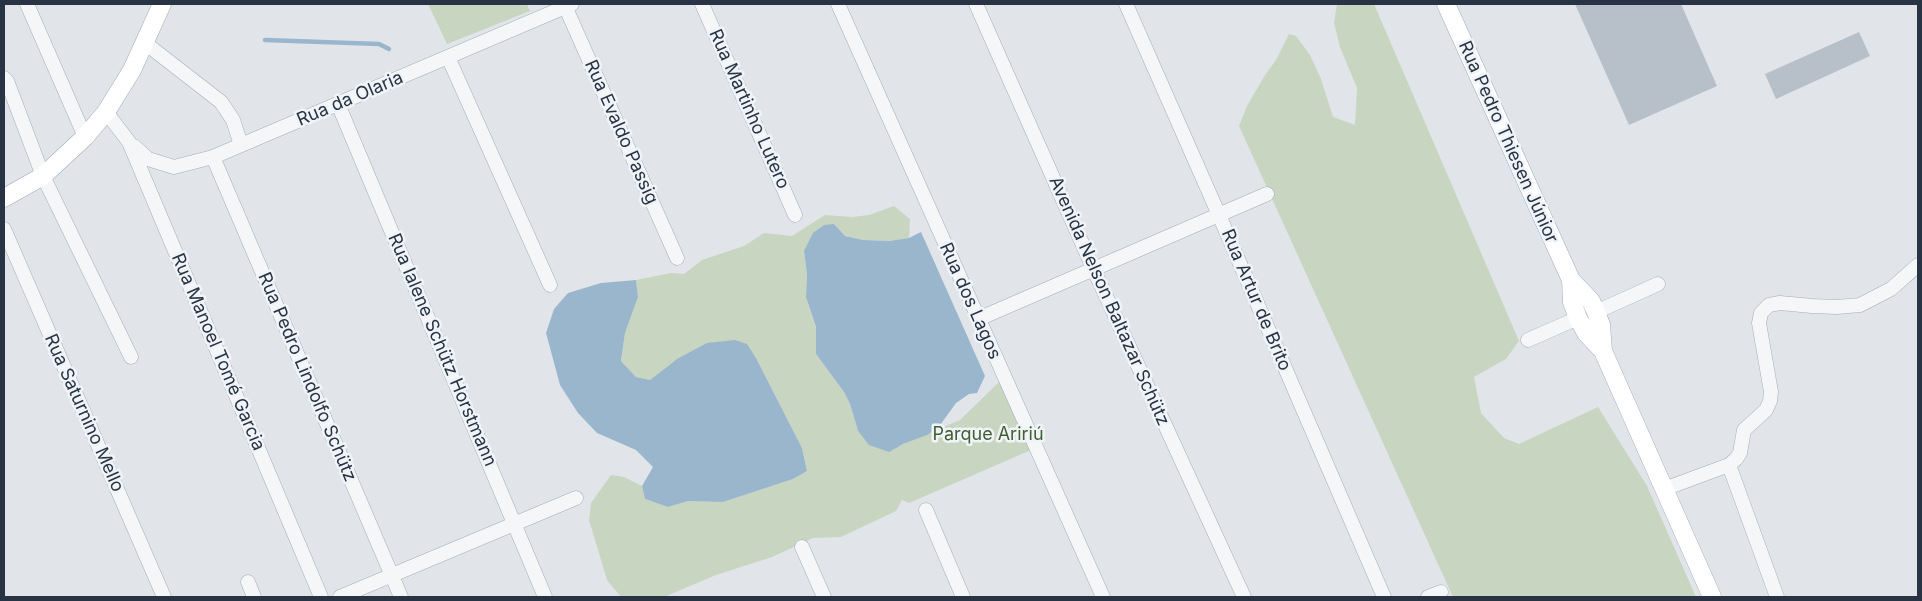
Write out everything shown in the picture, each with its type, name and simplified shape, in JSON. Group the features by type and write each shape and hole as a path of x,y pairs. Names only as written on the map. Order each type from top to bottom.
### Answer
{"main road":[{"path":"4,198 44,176 85,137 106,112 117,96 145,43 162,4"},
{"name":"Rua Pedro Thiesen Júnior","path":"1446,4 1586,314"},
{"path":"1586,314 1712,597"}],"street":[{"path":"27,4 85,137"},
{"name":"Rua Martinho Lutero","path":"702,4 795,215"},
{"name":"Rua dos Lagos","path":"838,4 1103,597"},
{"name":"Avenida Nelson Baltazar Schütz","path":"976,4 1094,270 1244,597"},
{"name":"Rua Artur de Brito","path":"1126,4 1220,215 1384,597"},
{"name":"Rua da Olaria","path":"129,142 148,159 174,167 213,157 568,5"},
{"name":"Rua Evaldo Passig","path":"568,5 677,258"},
{"path":"145,43 221,102 233,120 241,145"},
{"path":"448,57 550,285"},
{"path":"4,78 7,81 44,176 131,358"},
{"name":"Rua Ialene Schütz Horstmann","path":"338,104 545,597"},
{"name":"Rua Manoel Tomé Garcia","path":"106,112 129,142 321,597"},
{"name":"Rua Pedro Lindolfo Schütz","path":"213,157 401,597"},
{"path":"978,318 1094,270 1267,194"},
{"name":"Rua Saturnino Mello","path":"4,229 164,597"},
{"path":"1664,489 1729,465 1740,453 1744,430 1766,410 1771,392 1760,323 1761,313 1769,305 1780,302 1837,307 1860,305 1891,289 1918,265"},
{"path":"1528,340 1658,284"},
{"path":"1729,465 1777,597"},
{"path":"340,597 576,498"},
{"path":"926,510 963,597"},
{"path":"802,547 824,597"},
{"path":"248,582 254,597"}],"green space":[{"path":"428,4 527,4 530,11 447,44"},
{"path":"1337,4 1374,4 1519,341 1506,359 1474,377 1481,413 1504,438 1519,444 1598,407 1647,486 1696,597 1453,597 1239,126 1247,106 1276,60 1289,34 1296,36 1310,55 1321,79 1333,117 1355,125 1357,88 1340,47 1334,23"},
{"name":"Parque Aririú","path":"894,206 910,219 909,238 889,241 863,240 845,236 834,224 804,251 807,274 806,297 816,328 816,354 844,392 850,404 858,431 887,451 960,420 999,382 1031,450 909,503 902,500 896,511 841,537 813,538 772,557 716,575 664,597 621,597 607,580 589,520 591,503 611,475 624,477 642,486 645,499 668,507 688,501 723,502 793,479 807,471 802,448 756,358 746,344 677,359 650,380 636,377 621,361 625,333 638,297 636,280 671,273 684,274 702,260 744,246 764,233 792,236 825,215 852,217 869,215"}],"water":[{"path":"834,224 845,236 863,240 889,241 909,238 921,232 985,376 977,393 969,394 956,403 938,428 889,452 869,445 858,431 850,404 844,392 816,354 816,327 806,297 807,274 804,251 813,233 824,225"},
{"path":"636,280 638,297 625,333 621,361 636,377 650,380 677,359 707,343 735,340 747,344 802,448 807,471 793,479 723,502 688,501 668,507 645,499 642,486 653,467 636,450 597,433 578,413 560,385 546,333 554,309 568,293 601,283"}],"building":[{"path":"1575,4 1681,4 1717,86 1629,125"},
{"path":"1859,32 1870,56 1776,99 1765,74"}],"waterway":[{"path":"265,40 379,44 389,49"}]}
